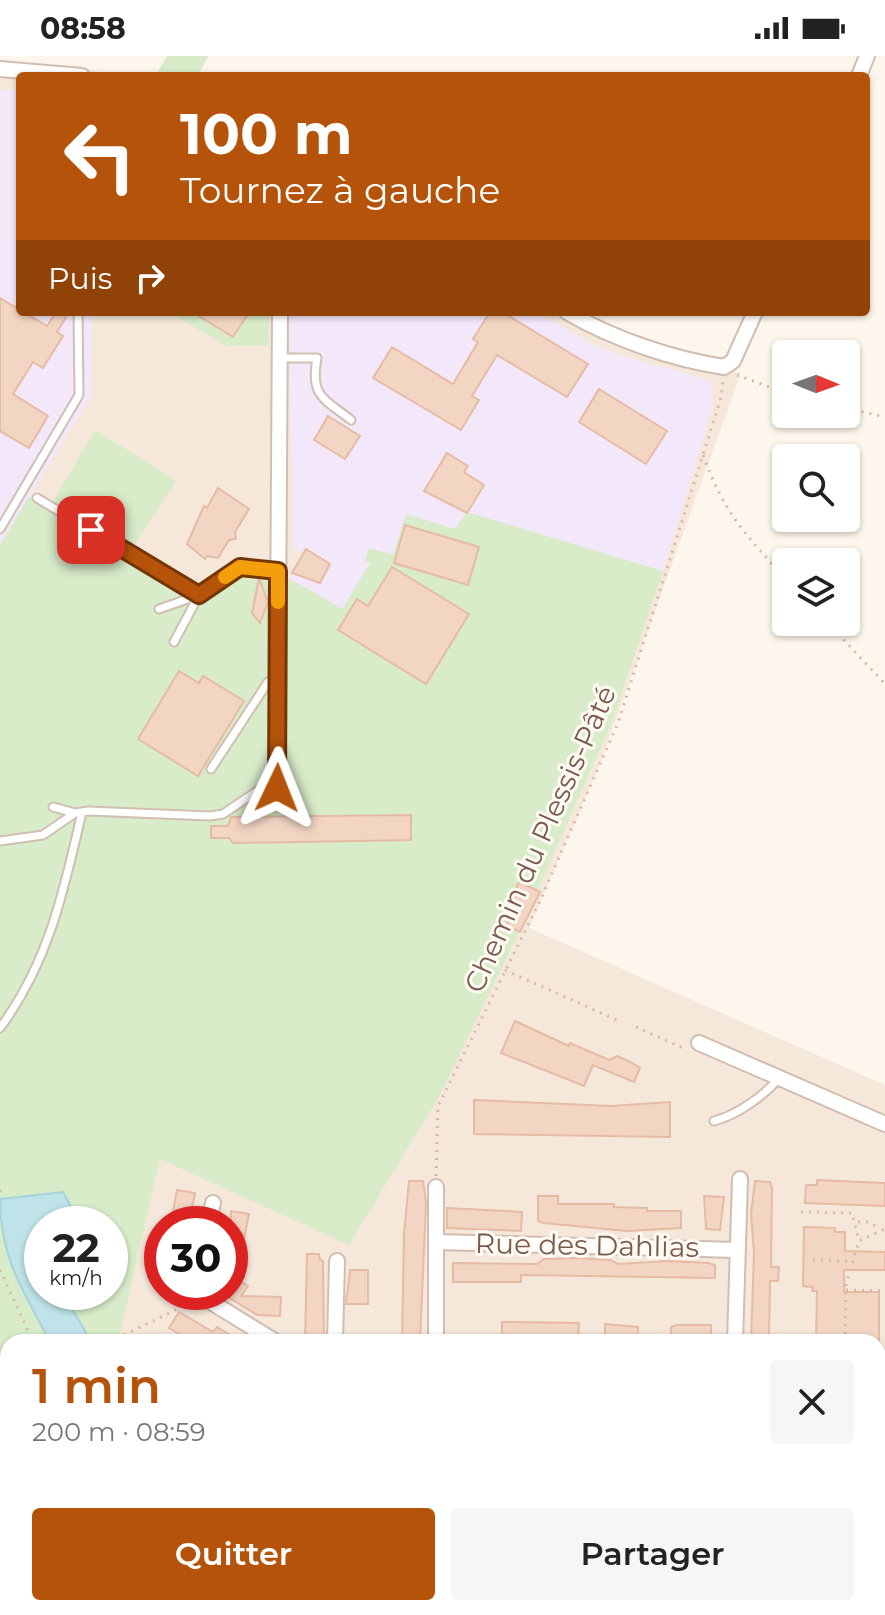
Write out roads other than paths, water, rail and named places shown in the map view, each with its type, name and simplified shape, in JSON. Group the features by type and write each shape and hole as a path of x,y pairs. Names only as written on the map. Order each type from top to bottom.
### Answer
{"street":[{"path":"0,69 35,72"},
{"path":"277,783 280,316"},
{"path":"575,316 607,332 704,364 724,367 730,366 753,316"},
{"path":"699,1043 885,1124"},
{"path":"735,1334 740,1179"},
{"path":"436,1187 436,1334"},
{"name":"Rue des Dahlias","path":"437,1242 738,1250"},
{"path":"335,1334 337,1261"},
{"path":"225,1310 263,1334"}],"lane":[{"path":"0,529 79,395 78,316"},
{"path":"279,358 317,358 313,379 318,394 351,420"},
{"path":"37,498 199,595"},
{"path":"159,609 199,595 240,567 278,571"},
{"path":"174,642 199,595"},
{"path":"211,769 268,682 279,674"},
{"path":"53,807 79,813 223,814 277,783"},
{"path":"0,841 43,835 79,813"},
{"path":"0,1028 37,971 60,910 79,813"},
{"path":"714,1121 726,1118 779,1078"}],"water":[{"path":"63,1192 70,1206 24,1206 24,1292 9,1257 0,1199"},
{"path":"33,1310 73,1310 87,1334 46,1334"}]}
